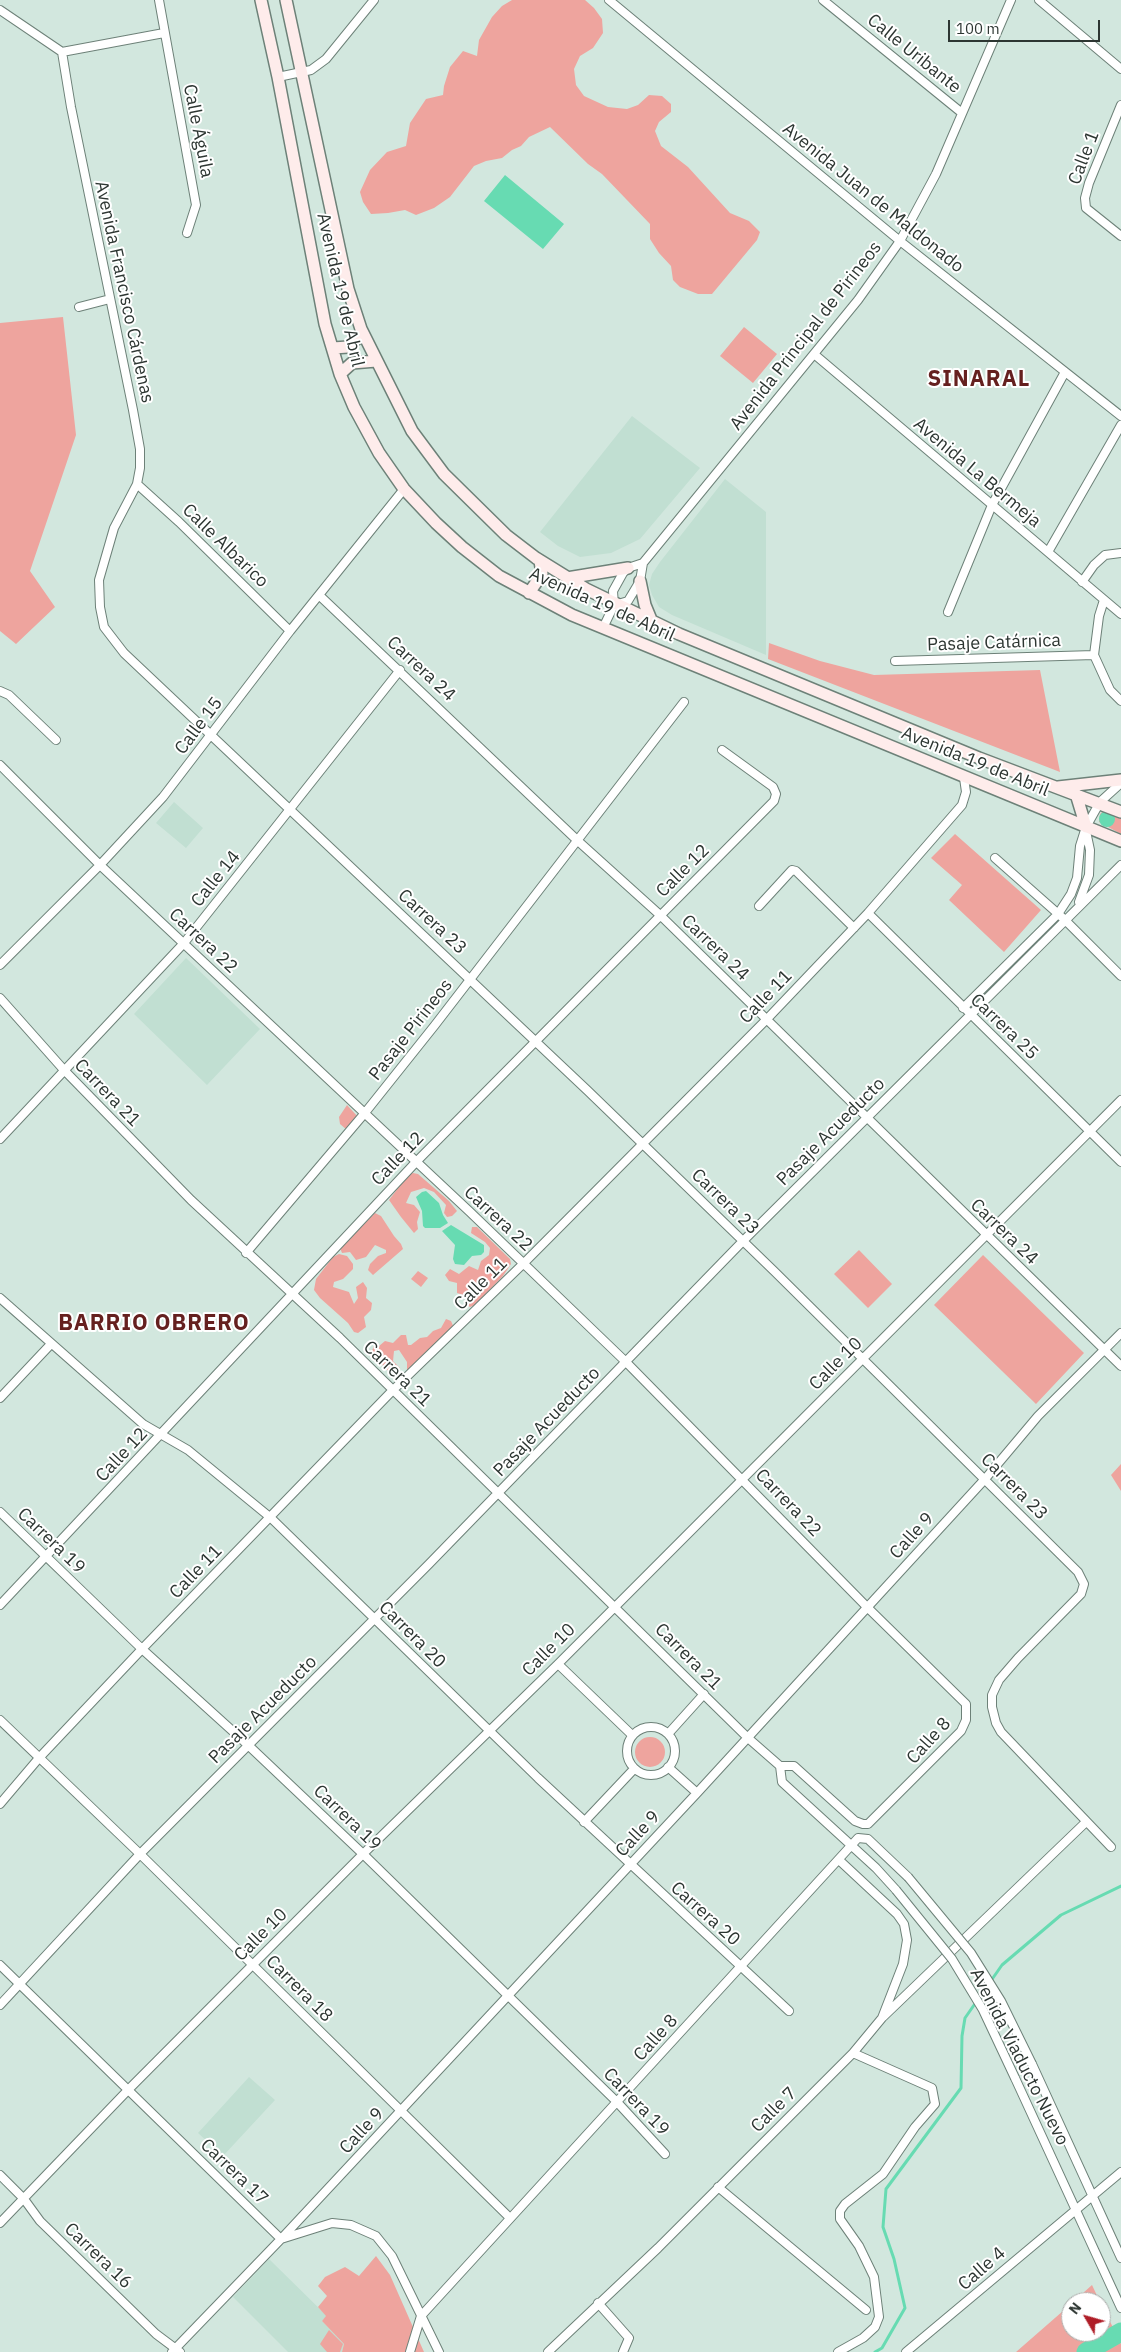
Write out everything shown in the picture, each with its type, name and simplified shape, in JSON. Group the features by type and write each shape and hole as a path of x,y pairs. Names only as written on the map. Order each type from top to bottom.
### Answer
{"main road":[{"name":"Avenida 19 de Abril","path":"261,0 278,77 326,324 340,374 374,444 404,489 462,547 499,576 529,593 603,628 1121,841"},
{"name":"Avenida 19 de Abril","path":"286,0 348,289 362,333 412,431 444,474 506,536 540,562 614,605 979,758 1100,802 1121,812"},
{"path":"333,348 348,348 362,333"},
{"path":"340,374 352,363 376,361"},
{"path":"529,593 542,574 540,562"},
{"path":"567,578 628,568"},
{"path":"640,581 645,605 652,622"},
{"path":"1056,787 1121,781"},
{"path":"1076,794 1086,827"}],"street":[{"name":"Calle Águila","path":"159,0 196,205 187,234"},
{"path":"278,77 311,70 326,59 374,0"},
{"name":"Avenida Juan de Maldonado","path":"609,0 900,240 1121,416"},
{"name":"Calle Uribante","path":"823,0 962,113"},
{"name":"Avenida Principal de Pirineos","path":"614,605 628,601 640,581 643,563 858,300 900,240 936,174 1011,0"},
{"path":"1038,0 1121,69"},
{"path":"0,10 62,52 164,33"},
{"name":"Avenida Francisco Cárdenas","path":"62,52 71,107 140,449 137,484 114,528 99,580 100,607"},
{"name":"Calle 1","path":"1121,106 1089,183 1085,198 1086,208 1121,236"},
{"path":"79,307 110,299"},
{"name":"Avenida La Bermeja","path":"814,354 1121,614"},
{"path":"948,612 992,505 1065,372"},
{"path":"1048,552 1121,425"},
{"name":"Calle Albarico","path":"137,484 179,522 290,631"},
{"name":"Calle 15","path":"0,965 100,865 163,797 290,631 404,489"},
{"path":"1082,582 1094,565 1106,556 1121,553"},
{"path":"603,628 614,605 613,591 628,568 643,563"},
{"name":"Carrera 24","path":"320,596 578,841 660,915 1121,1366"},
{"path":"1104,600 1099,616 1094,656 1110,690 1121,702"},
{"name":"Carrera 23","path":"100,607 104,627 112,640 210,736 536,1040 643,1143 1078,1572 1084,1584 1081,1594 999,1680 992,1695 992,1707 996,1723 1001,1732 1111,1847"},
{"name":"Pasaje Catárnica","path":"894,661 1094,656"},
{"name":"Calle 14","path":"0,1139 184,943 400,670"},
{"path":"0,691 8,695 56,740"},
{"name":"Pasaje Pirineos","path":"246,1252 364,1114 578,841 684,702"},
{"name":"Calle 12","path":"0,1605 161,1436 416,1162 774,801 776,794 773,787 722,750"},
{"name":"Carrera 22","path":"0,766 100,865 524,1263 626,1362 867,1607 966,1704"},
{"name":"Calle 11","path":"0,1804 39,1758 142,1649 271,1518 392,1390 524,1263 854,928 962,805 966,792 964,778"},
{"path":"962,1008 1061,916 1077,878 1080,846 1086,827 1100,802 1121,781"},
{"path":"1077,906 1090,868 1090,850 1086,827"},
{"path":"995,858 1061,916 1121,976"},
{"name":"Pasaje Acueducto","path":"0,2005 140,1854 375,1619 743,1241 970,1014 1061,916 1077,906 1121,865"},
{"path":"759,906 792,870 796,871 854,928"},
{"name":"Carrera 25","path":"868,913 962,1008 1121,1162"},
{"name":"Carrera 21","path":"0,998 64,1070 246,1252 392,1390 748,1738 780,1766 794,1766 855,1821 868,1824"},
{"name":"Calle 10","path":"0,2223 128,2090 363,1854 558,1664 1121,1100"},
{"name":"Carrera 20","path":"0,1298 143,1424 188,1450 271,1518 488,1731 630,1866 789,2011"},
{"name":"Calle 9","path":"176,2351 698,1793 985,1479 1038,1416 1121,1332"},
{"path":"0,1398 51,1344"},
{"name":"Carrera 19","path":"0,1512 142,1649 248,1745 363,1854 617,2102 665,2154"},
{"path":"558,1664 632,1735"},
{"path":"668,1734 704,1694"},
{"name":"Calle 8","path":"868,1824 961,1731 966,1720 966,1704"},
{"name":"Carrera 18","path":"0,1720 140,1854 510,2218"},
{"path":"654,1727 668,1734 672,1740 674,1754 668,1767 658,1774 652,1775 634,1769 627,1752 632,1735 638,1730 654,1727"},
{"name":"Carrera 21","path":"780,1766 782,1782 851,1846"},
{"path":"668,1767 698,1793"},
{"path":"584,1822 634,1769"},
{"path":"882,2018 1086,1822"},
{"path":"851,1846 858,1838 868,1839 868,1824"},
{"name":"Avenida Viaducto Nuevo","path":"868,1839 908,1877 972,1953 1000,2001 1032,2064 1121,2258"},
{"name":"Calle 8","path":"421,2316 851,1846"},
{"name":"Avenida Viaducto Nuevo","path":"851,1846 896,1890 952,1959 983,2010 1077,2209 1121,2308"},
{"name":"Calle 7","path":"548,2352 658,2248 853,2054 882,2018 903,1964 907,1940 904,1924 897,1914 839,1860"},
{"name":"Carrera 17","path":"0,1965 281,2239"},
{"path":"838,2352 863,2338 875,2327 879,2317 874,2277 860,2246 840,2219 840,2211 845,2204 883,2174 915,2127 935,2104 932,2088 853,2054"},
{"name":"Calle 4","path":"906,2352 1121,2172"},
{"name":"Carrera 16","path":"0,2175 24,2199 47,2227 156,2334 176,2351"},
{"path":"718,2187 866,2310"},
{"path":"281,2239 332,2223 351,2224 376,2236 392,2256 439,2352"},
{"path":"598,2303 629,2338 623,2352"},
{"path":"410,2352 421,2316"}],"shaded area":[{"path":"512,0 585,0 594,8 602,19 603,33 593,48 580,56 574,69 576,85 584,96 608,107 627,109 638,105 649,95 662,96 671,104 671,112 659,122 655,131 661,146 688,167 730,213 749,221 760,232 757,240 712,294 698,294 680,287 673,280 671,266 650,239 650,224 602,174 588,164 550,127 529,137 521,146 502,158 486,161 474,166 450,197 434,208 416,215 405,210 371,214 363,202 360,192 370,170 387,152 406,146 410,123 426,99 443,95 450,67 463,51 477,56 479,40 492,17 502,6"},
{"path":"505,175 564,224 543,249 484,201"},
{"path":"63,317 76,435 30,571 55,607 16,644 0,631 0,323"},
{"path":"744,327 777,354 753,383 720,356"},
{"path":"632,416 700,468 640,539 611,553 580,557 558,546 540,532"},
{"path":"725,479 766,512 766,655 672,615 659,607 649,585 652,574 660,562"},
{"path":"769,643 820,661 874,675 1040,670 1060,772 768,659"},
{"path":"174,802 203,828 186,848 156,823"},
{"path":"1103,811 1121,816 1121,834 1099,822 1100,814"},
{"path":"1107,811 1115,819 1107,827 1099,819"},
{"path":"955,834 1041,910 1004,952 949,900 962,885 931,858"},
{"path":"186,958 260,1029 207,1085 134,1014"},
{"path":"347,1105 358,1117 347,1130 340,1124 339,1117"},
{"path":"418,1174 449,1201 457,1211 452,1216 447,1217 444,1213 446,1205 434,1192 424,1188 411,1192 406,1203 414,1205 420,1212 417,1222 418,1229 414,1233 389,1200 408,1175"},
{"path":"426,1191 439,1203 448,1223 440,1228 425,1228 423,1226 422,1211 416,1197"},
{"path":"375,1213 381,1216 403,1249 373,1275 368,1270 370,1264 378,1256 386,1253 386,1250 375,1245 366,1257 356,1260 350,1252 342,1253 340,1248"},
{"path":"451,1225 484,1245 484,1252 481,1255 472,1256 464,1265 455,1264 453,1259 455,1245 442,1231"},
{"path":"472,1227 477,1227 510,1259 511,1264 503,1276 475,1305 470,1307 465,1304 467,1296 457,1293 457,1283 449,1281 445,1275 450,1269 459,1274 469,1266 478,1270 481,1261 489,1255 490,1248 485,1242 471,1233"},
{"path":"859,1250 892,1284 868,1308 834,1274"},
{"path":"339,1254 347,1256 353,1264 353,1269 343,1279 334,1282 333,1287 349,1292 354,1304 358,1298 356,1287 363,1282 367,1288 366,1298 372,1303 371,1310 364,1317 366,1327 358,1333 354,1332 348,1323 320,1298 314,1290 316,1279 333,1257"},
{"path":"983,1255 1084,1353 1036,1404 934,1305"},
{"path":"418,1271 428,1278 421,1287 411,1279"},
{"path":"446,1319 451,1321 454,1328 410,1371 407,1370 407,1362 399,1350 394,1351 393,1361 400,1368 396,1374 391,1374 371,1353 374,1346 379,1346 385,1341 393,1343 401,1335 406,1335 408,1345 411,1345 420,1338 427,1337 433,1331 441,1328"},
{"path":"1121,1464 1121,1491 1111,1475"},
{"path":"650,1737 661,1741 665,1752 661,1763 650,1767 639,1763 635,1752 639,1741"},
{"path":"249,2077 275,2100 223,2156 198,2133"},
{"path":"376,2256 390,2275 424,2352 342,2352 344,2344 322,2321 326,2316 318,2307 327,2296 318,2286 325,2277 345,2267 359,2276"},
{"path":"269,2259 327,2316 322,2321 344,2344 342,2352 288,2352 233,2297"},
{"path":"1092,2285 1095,2292 1084,2292"},
{"path":"1061,2313 1061,2342 1111,2342 1111,2324 1121,2344 1121,2352 1016,2352"},
{"path":"329,2330 343,2344 340,2352 327,2352 320,2344"}],"waterway":[{"path":"875,2352 882,2348 905,2308 894,2259 883,2227 886,2189 961,2088 962,2036 965,2018 1002,1965 1061,1915 1121,1886"},
{"path":"1086,2352 1121,2332"}],"district":[{"name":"SINARAL","path":"979,380"},
{"name":"BARRIO OBRERO","path":"154,1324"}]}
